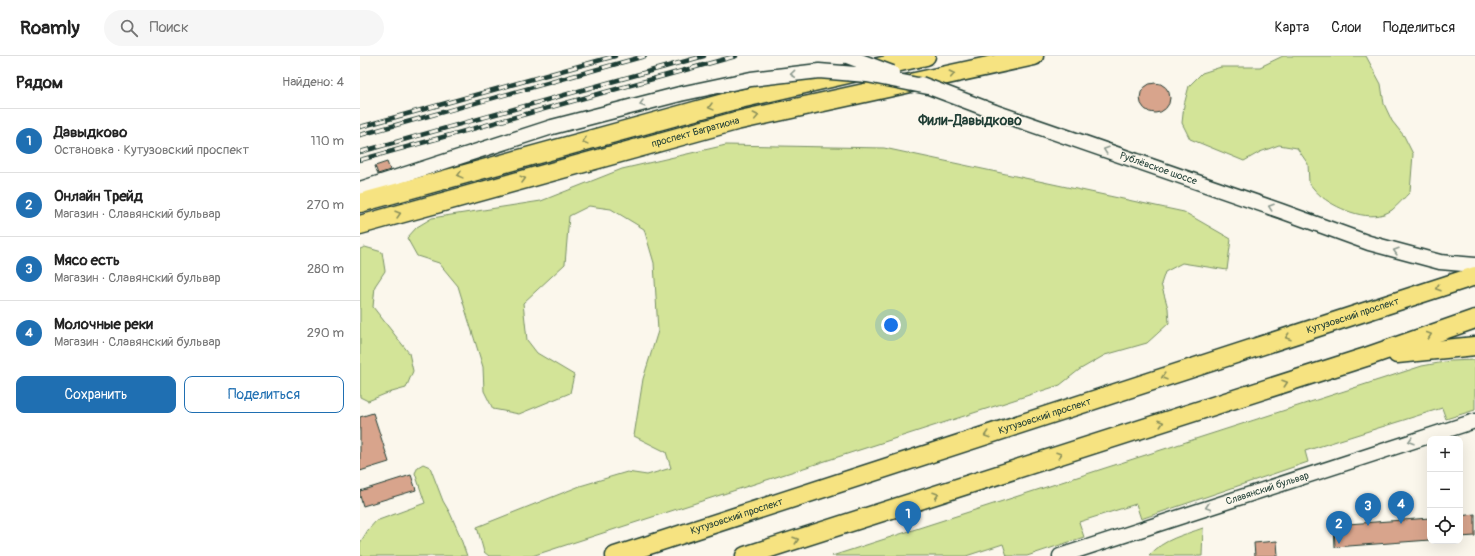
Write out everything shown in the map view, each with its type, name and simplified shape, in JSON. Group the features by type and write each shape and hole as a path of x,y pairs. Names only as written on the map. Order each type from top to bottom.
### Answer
{"main road":[{"name":"проспект Багратиона","path":"360,203 731,101 926,56"},
{"name":"проспект Багратиона","path":"360,225 736,121 1034,56"},
{"name":"Кутузовский проспект","path":"615,556 1475,276"},
{"path":"745,556 1366,357 1475,320"},
{"path":"1366,357 1475,346"}],"street":[{"name":"Рублёвское шоссе","path":"847,56 995,112 1281,210 1369,243 1440,262 1475,265"},
{"path":"360,189 552,127 680,94 751,79 819,71 867,75 928,87"},
{"name":"Славянский бульвар","path":"1060,556 1475,421"}],"green space":[{"path":"1283,56 1366,56 1381,84 1384,104 1392,121 1404,136 1413,154 1410,192 1392,210 1375,216 1356,214 1346,211 1329,202 1318,194 1309,183 1308,164 1297,148 1279,145 1260,152 1244,161 1190,139 1182,123 1184,105 1189,86 1202,73 1221,67 1260,67"},
{"path":"726,145 884,148 1184,212 1231,239 1227,270 1182,263 1165,272 1161,284 1168,308 1169,323 1147,343 1105,355 1079,370 1060,385 532,556 489,556 484,552 477,527 580,486 627,472 647,475 671,468 666,452 634,436 643,379 658,331 654,263 644,229 611,209 589,206 569,216 565,264 523,303 527,340 537,353 574,375 570,393 519,414 493,409 484,391 483,367 458,286 439,263 417,256 407,238 417,227 432,218 541,201 622,169"},
{"path":"365,247 382,252 385,271 375,286 373,307 409,353 413,371 406,388 368,401 360,397 360,249"},
{"path":"1475,360 1475,410 1446,419 1442,408 1305,451 1308,462 1141,519 1136,504 1079,522 1084,537 1027,556 1007,556 1003,544 966,556 832,556 1422,366 1450,361"},
{"path":"423,464 430,467 443,501 458,531 467,556 360,556 360,543 376,521 425,503 415,473 418,467"},
{"path":"1203,528 1202,556 1149,556 1161,545 1181,535"}],"building":[{"path":"1155,83 1166,87 1170,98 1166,109 1155,113 1144,109 1140,98 1144,87"},
{"path":"387,162 390,170 378,174 375,166"},
{"path":"373,413 389,462 360,471 360,417"},
{"path":"411,475 416,490 363,506 360,491"},
{"path":"1475,514 1475,536 1463,537 1463,516"},
{"path":"1427,518 1427,540 1335,547 1334,525"},
{"path":"1277,541 1278,556 1255,556 1254,543"}],"railway":[{"path":"360,127 615,56"},
{"path":"360,135 645,56"},
{"path":"360,152 704,56"},
{"path":"360,160 736,56"}],"place":[{"name":"Молочные реки","path":"1401,524"},
{"name":"Мясо есть","path":"1368,526"},
{"name":"Давыдково","path":"908,534"},
{"name":"Онлайн Трейд","path":"1339,544"}],"district":[{"name":"Фили-Давыдково","path":"970,120"}]}
